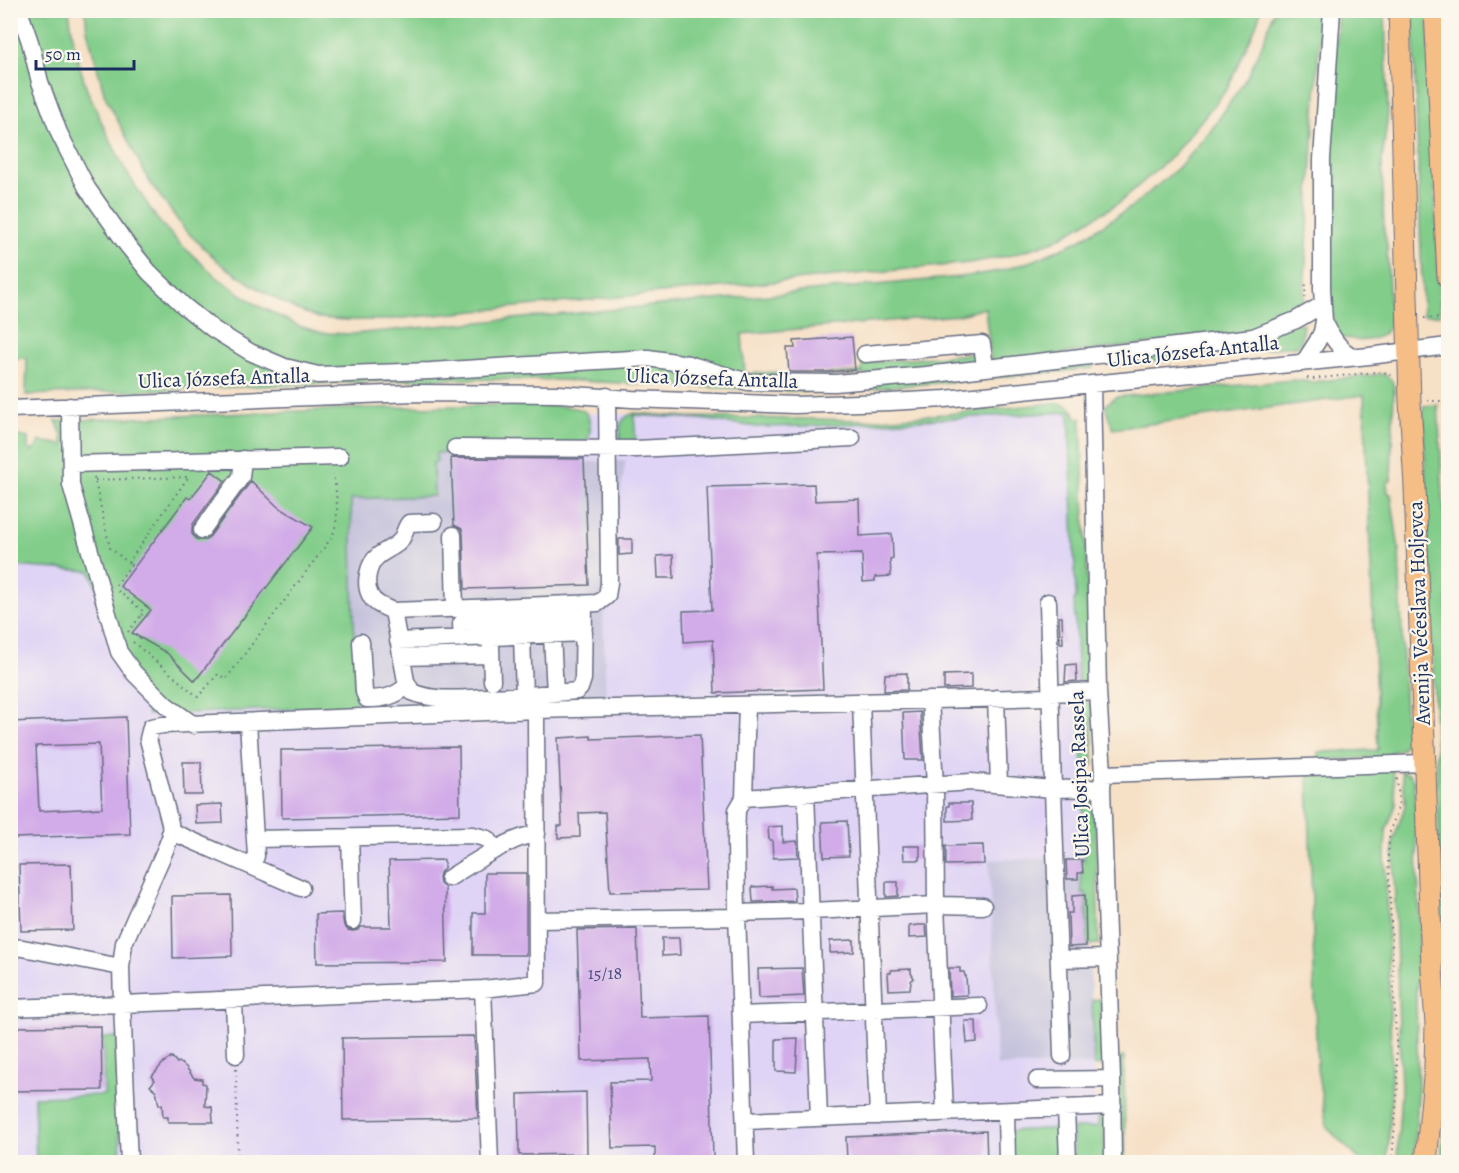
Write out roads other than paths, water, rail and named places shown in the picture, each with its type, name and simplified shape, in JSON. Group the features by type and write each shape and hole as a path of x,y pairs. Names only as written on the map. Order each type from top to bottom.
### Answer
{"main road":[{"name":"Avenija Većeslava Holjevca","path":"1399,10 1424,763 1436,1024 1435,1067 1426,1162"},
{"path":"1435,10 1449,277"}],"street":[{"path":"19,10 40,82 59,133 87,188 149,272 184,306 213,329 250,352 285,367 318,375 431,371 648,358 688,364 748,381 835,383 926,375 1253,337 1296,320 1323,313"},
{"path":"1304,362 1322,332 1322,159 1332,10"},
{"path":"1323,313 1339,346 1346,354 1354,357"},
{"path":"865,354 982,344 985,367"},
{"path":"1409,350 1449,346"},
{"name":"Ulica Józsefa Antalla","path":"10,409 414,393 559,394 795,405 945,399 1409,350"},
{"name":"Ulica Josipa Rassela","path":"1092,384 1098,691 1113,1162"},
{"path":"400,649 462,639 491,629 536,626 584,618 607,596 609,583 607,396"},
{"path":"70,406 71,485 120,652 134,673 166,705 194,725"},
{"path":"455,448 636,449 852,438"},
{"path":"71,464 340,457"},
{"path":"202,530 240,477 243,459"},
{"path":"434,522 409,523 400,543 377,556 369,566 370,595 378,604 393,611 455,609 536,626 584,618"},
{"path":"453,535 455,609"},
{"path":"1048,602 1062,1056"},
{"path":"393,611 408,685 412,692 421,696 447,698 577,691 583,679 584,618"},
{"path":"536,626 555,693"},
{"path":"524,695 536,626"},
{"path":"491,629 492,681"},
{"path":"361,642 364,692 367,699 394,696 408,685"},
{"path":"400,649 491,655"},
{"path":"129,1162 121,967 124,943 171,835 170,823 148,739 151,727 536,710 996,698 1098,691"},
{"path":"996,698 999,784"},
{"path":"930,700 935,785 939,1008 945,1113"},
{"path":"861,702 878,1116"},
{"path":"746,1162 737,915 737,810 744,798 747,705"},
{"path":"10,1008 483,989 537,983 536,710"},
{"path":"248,722 256,856 252,866"},
{"path":"744,798 971,782 1053,789 1102,781 1424,763"},
{"path":"806,794 819,1118"},
{"path":"170,831 301,888"},
{"path":"449,878 525,835 537,834"},
{"path":"255,839 473,835 488,839 496,850"},
{"path":"350,837 353,921"},
{"path":"537,920 737,915 936,905 983,906"},
{"path":"15,949 121,967"},
{"path":"1059,959 1108,958"},
{"path":"483,989 490,1162"},
{"path":"234,1000 236,1054"},
{"path":"741,1015 979,1006"},
{"path":"1037,1080 1112,1079"},
{"path":"745,1121 1113,1106"},
{"path":"1066,1108 1068,1162"},
{"path":"1006,1111 1007,1162"}]}
